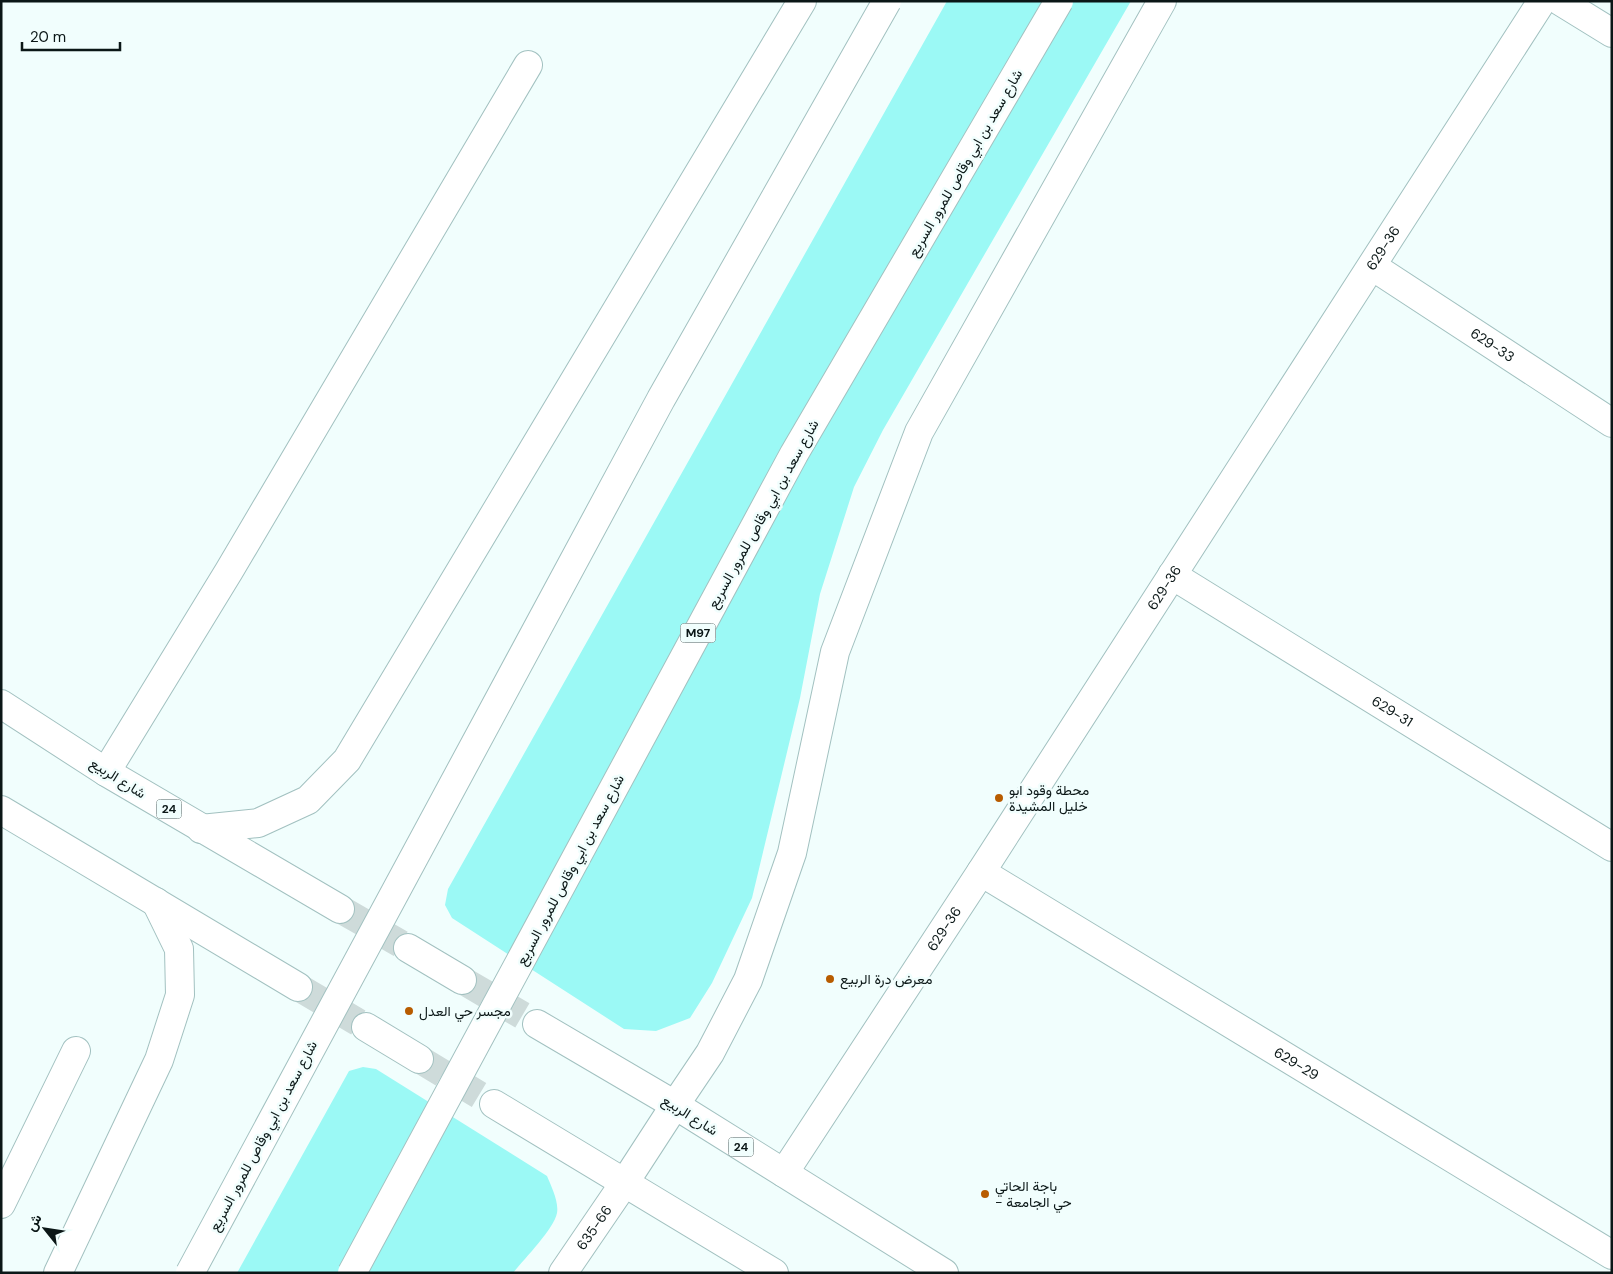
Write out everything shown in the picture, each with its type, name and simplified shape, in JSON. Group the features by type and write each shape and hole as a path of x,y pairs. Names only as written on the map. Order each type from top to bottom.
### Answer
{"main road":[{"path":"201,829 258,823 308,800 348,760 802,1"},
{"name":"شارع سعد بن ابي وقاص للمرور السريع","path":"190,1273 661,399 887,1"},
{"name":"شارع سعد بن ابي وقاص للمرور السريع","path":"352,1273 794,454 1060,1"},
{"name":"635-66","path":"563,1273 710,1053 748,980 792,853 835,652 919,432 1162,1"},
{"name":"629-36","path":"784,1173 981,872 1542,1"},
{"path":"1560,1 1612,33"},
{"path":"106,772 229,571 528,66"},
{"name":"629-33","path":"1372,266 1612,423"},
{"name":"629-31","path":"1172,575 1612,847"},
{"name":"شارع الربيع","path":"1,704 106,772 340,909"},
{"path":"1,810 298,987"},
{"name":"629-29","path":"981,872 1612,1255"},
{"path":"58,1273 159,1060 180,995 179,949 156,902"},
{"path":"408,948 462,980"},
{"name":"شارع الربيع","path":"537,1024 675,1105 944,1273"},
{"path":"366,1027 419,1059"},
{"path":"1,1204 76,1051"},
{"path":"494,1104 774,1273"}],"shaded area":[{"path":"947,1 1131,1 883,430 854,487 820,594 800,698 752,898 712,983 690,1018 656,1031 624,1029 452,918 445,905 448,889"},
{"path":"363,1067 376,1069 547,1176 557,1204 555,1220 513,1273 237,1273 349,1071"}],"tunnel":[{"path":"340,909 408,948"},
{"path":"462,980 537,1024"},
{"path":"298,987 366,1027"},
{"path":"419,1059 494,1104"}],"place":[{"name":"محطة وقود ابو خليل المشيدة","path":"999,798"},
{"name":"معرض درة الربيع","path":"830,979"},
{"name":"مجسر حي العدل","path":"409,1011"},
{"name":"باجة الحاتي - حي الجامعة","path":"985,1194"}]}
